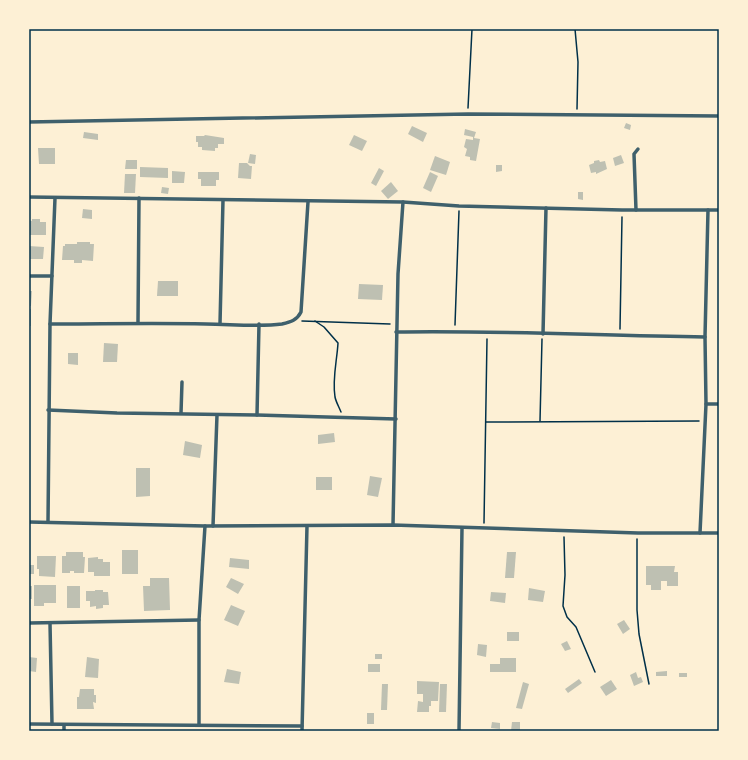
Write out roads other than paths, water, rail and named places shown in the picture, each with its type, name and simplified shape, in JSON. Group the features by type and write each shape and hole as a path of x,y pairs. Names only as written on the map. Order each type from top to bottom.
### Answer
{"street":[{"path":"29,122 468,114 719,116"},
{"path":"636,210 634,154 638,149"},
{"path":"29,197 308,202 403,202 459,206 622,210 719,210"},
{"path":"48,522 48,410 55,198"},
{"path":"138,323 139,198"},
{"path":"220,324 223,200"},
{"path":"50,324 282,324 294,320 299,317 303,298 308,202"},
{"path":"393,525 396,419 396,332 403,202"},
{"path":"542,334 546,208"},
{"path":"700,533 706,404 705,337 708,210"},
{"path":"29,276 52,276"},
{"path":"257,415 259,324"},
{"path":"396,332 455,331 620,337 705,337"},
{"path":"181,413 182,382"},
{"path":"706,404 719,404"},
{"path":"48,410 117,413 181,413 396,419"},
{"path":"213,526 217,415"},
{"path":"29,522 205,526 393,525 638,533 719,533"},
{"path":"199,725 199,620 205,526"},
{"path":"302,731 307,526"},
{"path":"459,731 462,528"},
{"path":"29,623 199,620"},
{"path":"50,623 52,724"},
{"path":"29,724 302,726"},
{"path":"64,724 64,731"}]}
